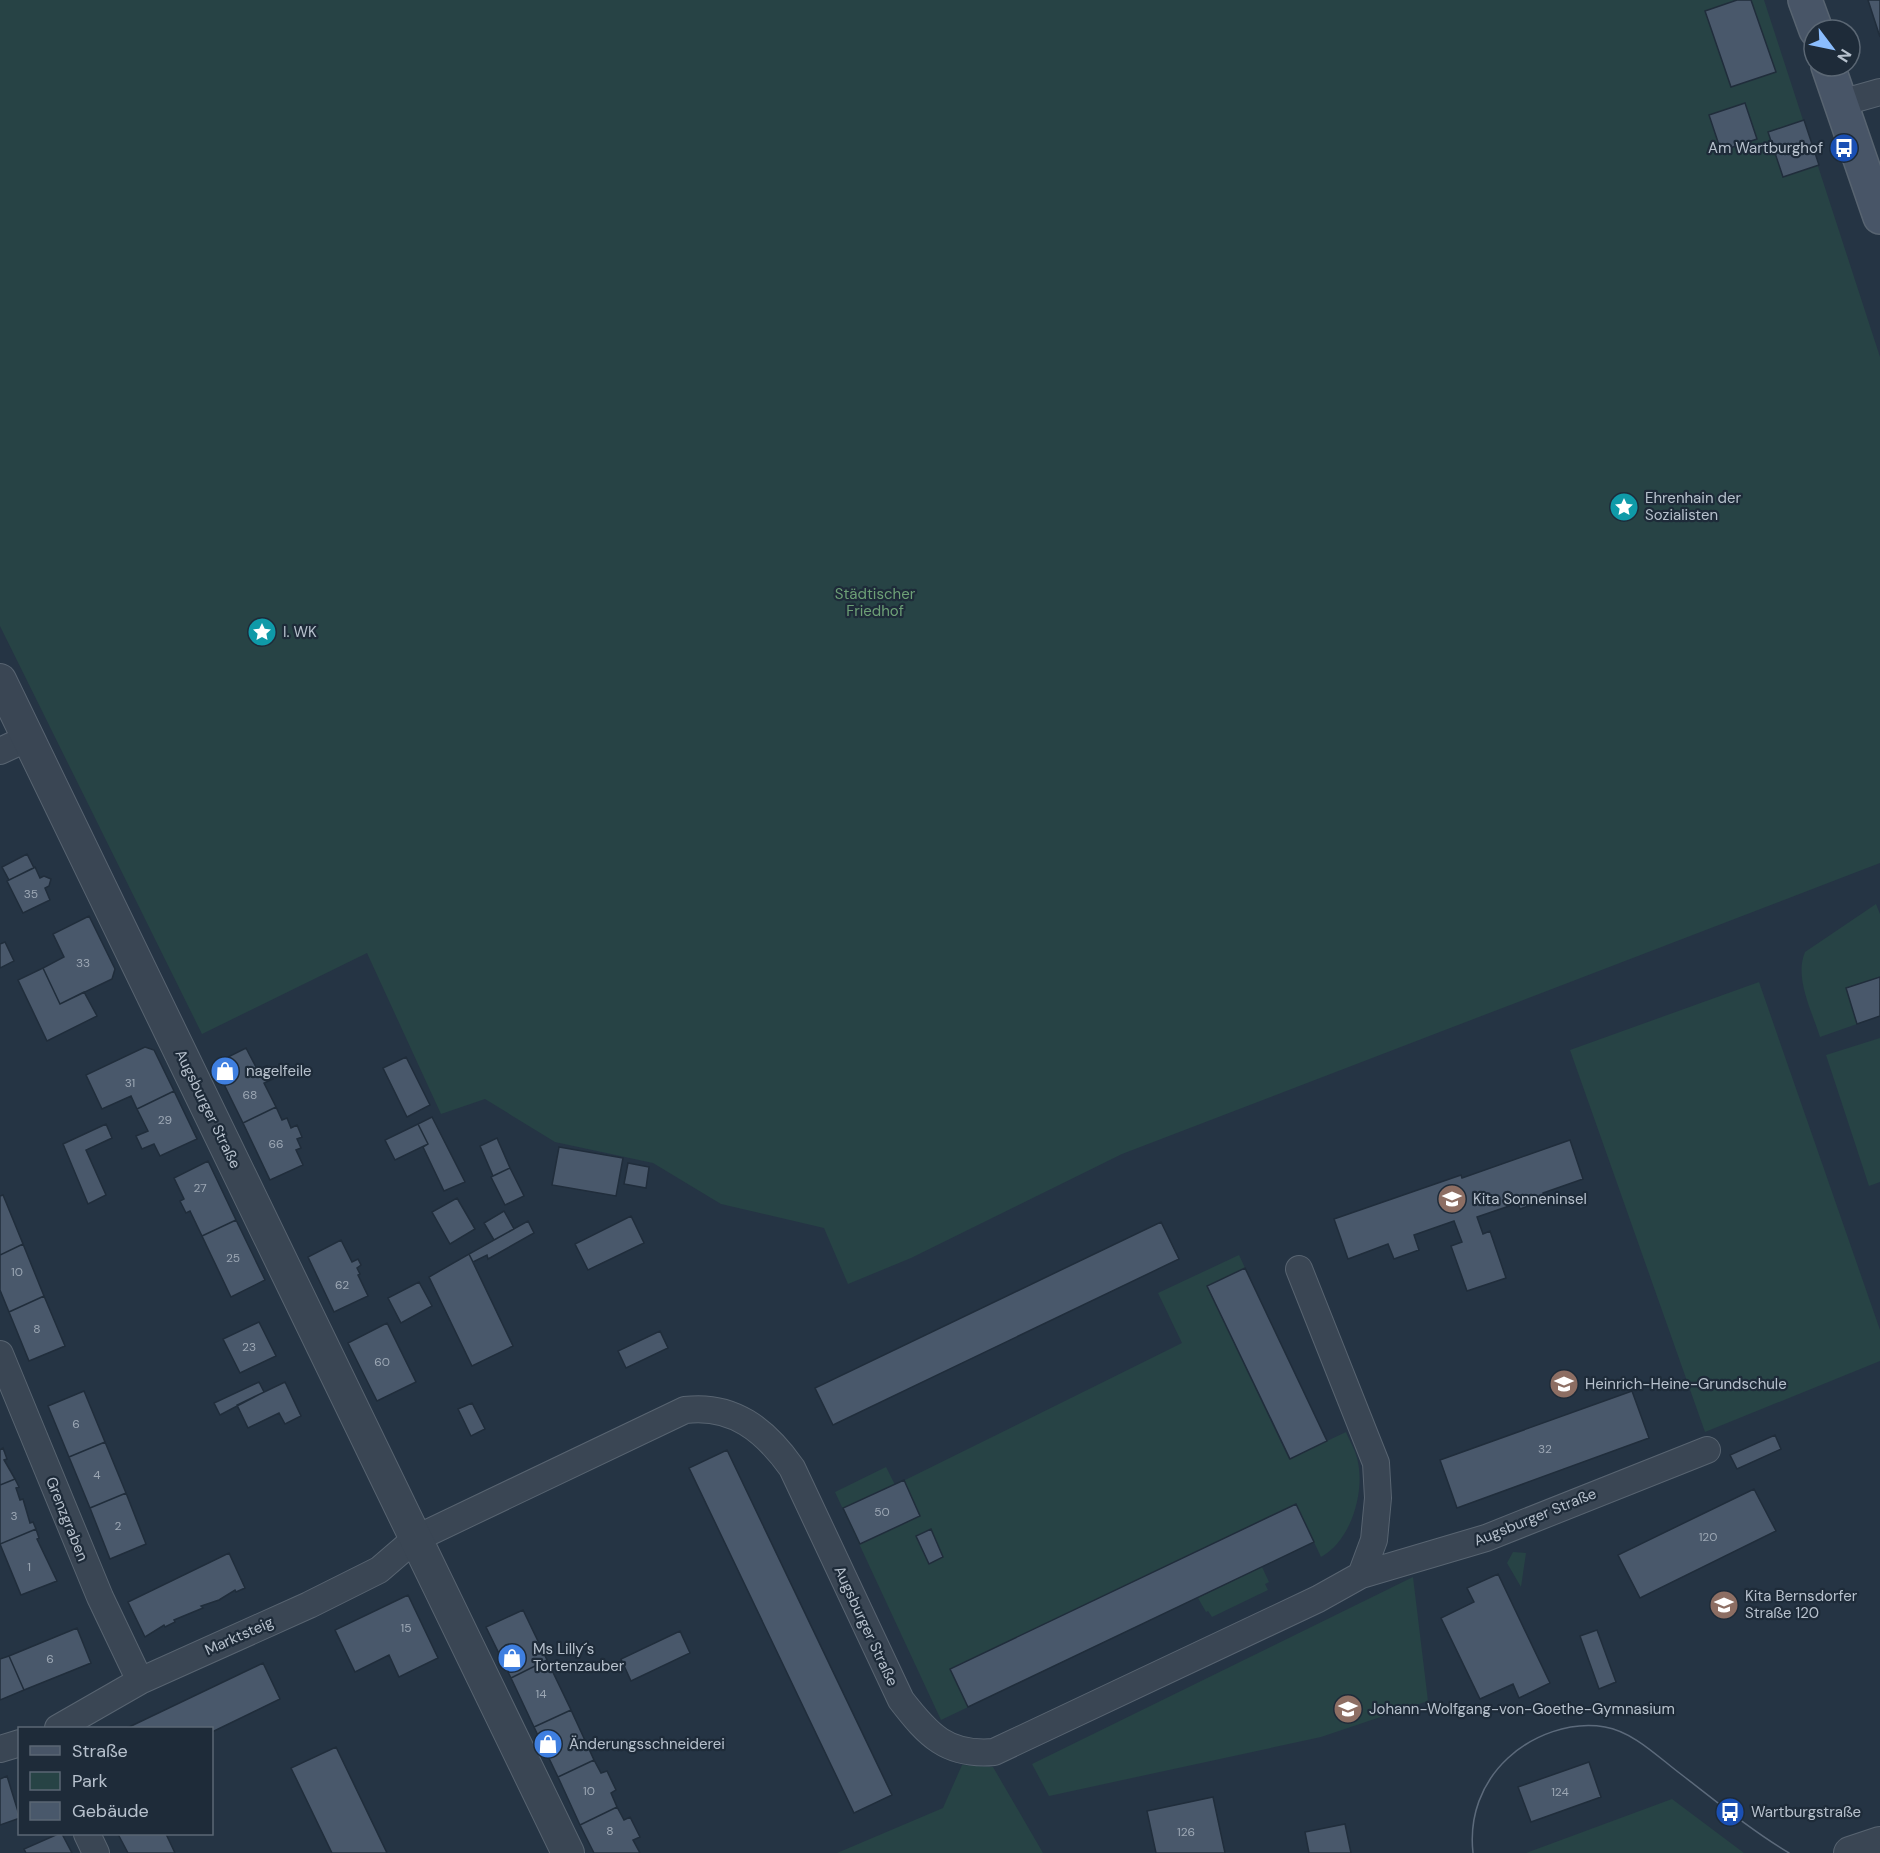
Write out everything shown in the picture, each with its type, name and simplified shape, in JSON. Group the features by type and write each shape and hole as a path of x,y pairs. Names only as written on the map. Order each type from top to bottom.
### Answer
{"main road":[{"path":"1805,0 1812,18"},
{"path":"1832,78 1880,218"}],"street":[{"path":"1841,103 1880,92"},
{"name":"Augsburger Straße","path":"0,680 568,1853"},
{"path":"0,751 28,738"},
{"path":"1299,1269 1376,1463 1378,1498 1374,1540 1361,1575"},
{"name":"Grenzgraben","path":"0,1354 100,1598 140,1681"},
{"name":"Augsburger Straße","path":"415,1539 685,1410 706,1408 730,1413 779,1450 792,1468 901,1700 931,1736 946,1746 977,1754 994,1752 1310,1603 1361,1575 1486,1538 1707,1450"},
{"name":"Marktsteig","path":"60,1727 140,1681 309,1605 379,1570 415,1539"},
{"path":"0,1749 18,1744"},
{"path":"88,1835 96,1853"},
{"path":"1850,1853 1880,1843"}],"green space":[{"name":"Städtischer Friedhof","path":"0,0 1764,0 1880,357 1880,863 1122,1154 911,1258 848,1284 824,1228 721,1204 653,1163 555,1142 485,1099 441,1114 367,953 202,1034 0,626"},
{"path":"1876,904 1880,914 1880,977 1846,988 1857,1024 1820,1037 1803,983 1802,962 1805,952"},
{"path":"1759,982 1880,1330 1880,1361 1705,1432 1570,1050"},
{"path":"1880,1038 1880,1182 1869,1186 1826,1055"},
{"path":"1239,1255 1245,1268 1207,1286 1289,1459 1346,1432 1356,1455 1359,1471 1357,1500 1354,1514 1341,1539 1332,1550 1321,1557 1314,1542 941,1720 835,1492 886,1467 895,1485 1182,1343 1158,1293"},
{"path":"1513,1552 1526,1553 1521,1587 1507,1563"},
{"path":"1262,1567 1269,1582 1265,1584 1268,1590 1212,1617 1208,1611 1206,1612 1198,1598"},
{"path":"1413,1577 1428,1701 1321,1737 1049,1796 1032,1764"},
{"path":"962,1765 993,1767 1043,1853 837,1853 943,1808"},
{"path":"1672,1799 1744,1853 1526,1853"}],"building":[{"path":"1737,0 1751,0 1776,72 1731,87 1705,11"},
{"path":"1868,0 1880,0 1880,37"},
{"path":"1745,103 1757,139 1721,151 1709,115"},
{"path":"1804,120 1819,165 1783,177 1768,132"},
{"path":"27,854 34,868 9,880 2,867"},
{"path":"35,867 40,878 44,876 51,879 49,886 45,888 50,900 23,913 7,881"},
{"path":"89,916 115,969 112,979 60,1004 43,968 64,957 53,934"},
{"path":"5,942 14,961 0,968 0,944"},
{"path":"43,968 60,1004 84,992 97,1016 47,1041 18,980"},
{"path":"1880,977 1880,1016 1857,1024 1846,988"},
{"path":"145,1047 154,1050 174,1091 137,1109 131,1096 102,1109 86,1075"},
{"path":"246,1048 257,1069 267,1066 273,1079 264,1083 276,1107 243,1123 214,1064"},
{"path":"406,1057 430,1105 407,1117 383,1068"},
{"path":"174,1091 197,1139 160,1156 154,1144 142,1149 136,1136 148,1131 137,1109"},
{"path":"276,1107 282,1120 287,1118 291,1128 297,1125 302,1137 297,1139 301,1148 296,1150 303,1165 270,1180 243,1123"},
{"path":"432,1117 465,1182 444,1191 423,1147 428,1144 418,1124"},
{"path":"106,1124 112,1138 86,1150 106,1195 88,1204 63,1144"},
{"path":"418,1124 428,1144 395,1160 385,1140"},
{"path":"497,1138 510,1168 493,1176 480,1146"},
{"path":"1570,1140 1583,1179 1543,1193 1545,1200 1520,1209 1518,1203 1477,1217 1483,1234 1490,1231 1506,1278 1467,1291 1451,1246 1462,1242 1454,1221 1414,1235 1419,1250 1394,1259 1388,1244 1348,1259 1334,1219"},
{"path":"559,1147 623,1158 616,1196 552,1185"},
{"path":"208,1161 236,1220 202,1236 190,1211 186,1213 180,1201 184,1199 174,1178"},
{"path":"628,1163 649,1167 646,1188 624,1184"},
{"path":"510,1168 524,1196 505,1205 491,1177"},
{"path":"3,1195 23,1244 0,1255 0,1196"},
{"path":"457,1198 475,1229 450,1244 432,1212"},
{"path":"504,1211 514,1229 494,1240 484,1223"},
{"path":"631,1216 644,1243 588,1270 575,1244"},
{"path":"236,1220 265,1280 231,1297 202,1236"},
{"path":"528,1221 534,1233 488,1259 487,1255 473,1262 469,1254"},
{"path":"1161,1222 1179,1259 833,1425 815,1388"},
{"path":"341,1240 352,1262 358,1259 361,1265 357,1268 360,1274 358,1275 368,1296 334,1312 308,1257"},
{"path":"23,1244 44,1296 9,1312 0,1290 0,1255"},
{"path":"469,1254 513,1346 472,1366 429,1277"},
{"path":"1245,1268 1327,1441 1290,1459 1207,1286"},
{"path":"419,1282 432,1306 401,1323 388,1298"},
{"path":"44,1296 65,1346 29,1361 9,1312"},
{"path":"259,1322 276,1356 240,1373 223,1339"},
{"path":"387,1323 416,1382 377,1401 348,1343"},
{"path":"660,1331 668,1348 626,1368 618,1351"},
{"path":"259,1382 264,1392 220,1415 214,1403"},
{"path":"285,1382 301,1416 285,1424 279,1413 248,1428 237,1405"},
{"path":"84,1391 105,1442 69,1457 48,1406"},
{"path":"1632,1391 1649,1438 1457,1508 1440,1460"},
{"path":"472,1403 485,1429 471,1436 458,1409"},
{"path":"1775,1435 1781,1449 1737,1469 1730,1455"},
{"path":"105,1442 126,1493 90,1508 69,1457"},
{"path":"3,1448 7,1459 4,1460 15,1479 0,1485 0,1450"},
{"path":"727,1450 892,1795 854,1813 689,1468"},
{"path":"15,1479 19,1487 16,1488 20,1500 23,1499 30,1523 33,1522 36,1529 0,1544 0,1485"},
{"path":"904,1480 920,1516 860,1544 843,1508"},
{"path":"1754,1489 1776,1531 1640,1598 1618,1555"},
{"path":"126,1493 146,1544 110,1559 90,1508"},
{"path":"1296,1504 1314,1542 968,1707 950,1669"},
{"path":"36,1529 39,1538 37,1539 57,1581 21,1595 0,1544"},
{"path":"931,1529 943,1557 929,1564 916,1536"},
{"path":"229,1553 245,1588 236,1592 235,1590 219,1600 201,1606 203,1608 174,1620 175,1622 165,1627 164,1625 145,1637 128,1602"},
{"path":"1498,1574 1550,1683 1519,1698 1513,1684 1480,1699 1441,1618 1474,1602 1467,1588"},
{"path":"408,1595 438,1658 399,1677 389,1655 355,1672 335,1630"},
{"path":"523,1610 547,1660 511,1678 486,1627"},
{"path":"77,1628 91,1663 24,1690 9,1656"},
{"path":"1597,1630 1616,1682 1599,1689 1580,1636"},
{"path":"680,1631 690,1653 631,1681 621,1659"},
{"path":"9,1656 24,1690 0,1700 0,1659"},
{"path":"547,1660 571,1710 534,1727 511,1678"},
{"path":"263,1663 280,1699 213,1732 213,1727 129,1727"},
{"path":"571,1710 594,1760 558,1777 534,1727"},
{"path":"336,1747 387,1853 332,1853 291,1768"},
{"path":"594,1760 601,1773 607,1771 616,1790 611,1793 617,1807 580,1825 558,1777"},
{"path":"1589,1762 1601,1797 1531,1822 1518,1787"},
{"path":"7,1776 18,1819 0,1825 0,1779"},
{"path":"1213,1797 1225,1853 1156,1853 1147,1811"},
{"path":"617,1807 624,1820 630,1817 640,1837 633,1840 640,1853 594,1853 580,1825"},
{"path":"1345,1824 1351,1853 1309,1853 1305,1832"},
{"path":"56,1835 63,1835 72,1853 26,1853 24,1849"},
{"path":"119,1835 166,1835 175,1853 128,1853"}],"tram line":[{"path":"1473,1853 1475,1814 1484,1790 1499,1768 1518,1750 1540,1737 1579,1726 1605,1727 1636,1740 1734,1816 1789,1853"}],"place":[{"name":"Am Wartburghof","path":"1844,148"},
{"name":"Ehrenhain der Sozialisten","path":"1624,507"},
{"name":"I. WK","path":"262,632"},
{"name":"nagelfeile","path":"225,1071"},
{"name":"Kita Sonneninsel","path":"1452,1199"},
{"name":"Heinrich-Heine-Grundschule","path":"1564,1384"},
{"name":"Kita Bernsdorfer Straße 120","path":"1724,1605"},
{"name":"Ms Lilly´s Tortenzauber","path":"512,1658"},
{"name":"Johann-Wolfgang-von-Goethe-Gymnasium","path":"1348,1709"},
{"name":"Änderungsschneiderei","path":"548,1744"},
{"name":"Wartburgstraße","path":"1730,1812"}]}
